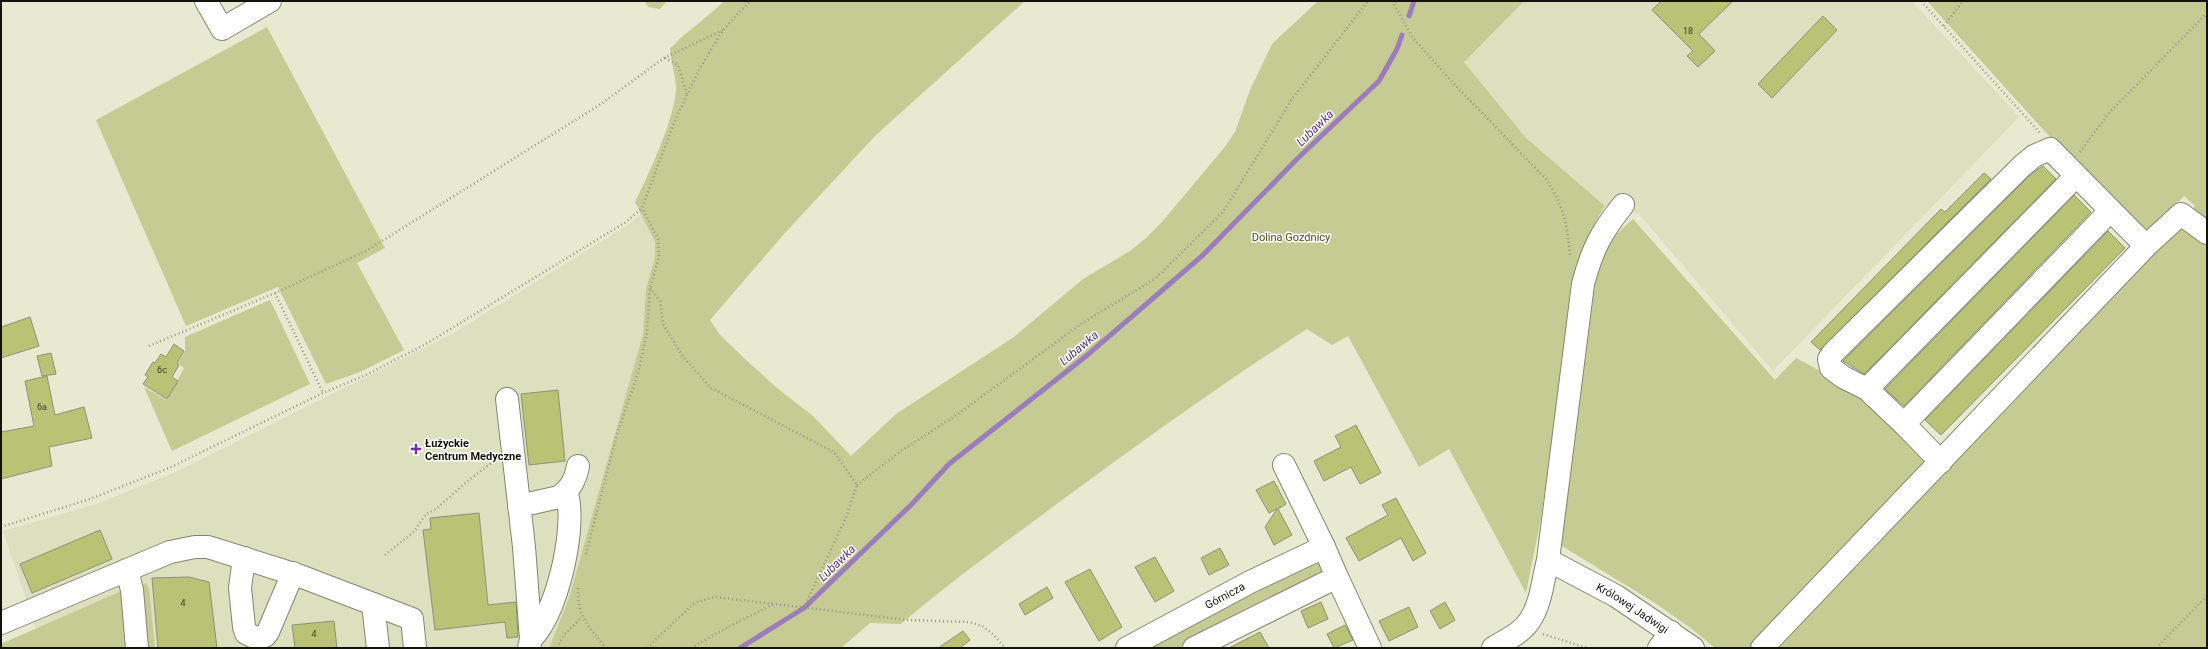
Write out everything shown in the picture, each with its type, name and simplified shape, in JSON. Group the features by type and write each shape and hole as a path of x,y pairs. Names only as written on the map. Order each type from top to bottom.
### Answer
{"street":[{"path":"206,1 222,29 270,1"},
{"path":"1941,462 1867,389 1843,377 1831,368 1829,359 1833,353 2022,166 2034,156 2050,149 2146,246"},
{"path":"1867,389 2072,172"},
{"path":"1493,648 1522,629 1530,620 1537,607 1548,560 1583,284 1591,253 1610,221 1623,205"},
{"path":"1904,424 2110,211"},
{"path":"1762,648 2146,246 2181,214 2207,233"},
{"path":"507,399 519,506 530,644"},
{"path":"1284,465 1324,547 1370,648"},
{"path":"559,497 569,490 575,480 578,466"},
{"path":"519,506 559,497 568,498 571,513 569,532 556,590 550,608 530,644"},
{"path":"1,623 170,552 195,547 218,550 292,573 412,619 415,648"},
{"name":"Górnicza","path":"1127,648 1250,582 1324,547"},
{"path":"244,558 240,588 244,627 246,633 256,638 265,636 268,632 292,573"},
{"name":"Królowej Jadwigi","path":"1548,560 1616,596 1665,640 1693,648"},
{"path":"127,570 132,590 138,648"},
{"path":"1194,648 1337,577"},
{"path":"373,604 378,648"}],"path":[{"path":"1,527 90,499 169,468 323,393 368,374 424,344 584,249 626,222 642,208 675,120 700,68 723,30 750,1"},
{"path":"804,608 846,517 857,485 901,451 958,414 1081,324 1156,278 1223,212 1292,99 1368,1"},
{"path":"1396,1 1394,4 1413,38 1455,85 1546,179 1556,193 1565,215 1569,232 1571,271 1583,284"},
{"path":"1921,1 2030,120 2050,149"},
{"path":"1944,26 1963,1"},
{"path":"2072,172 2108,114 2207,13"},
{"path":"149,346 276,293 366,251 601,104 664,58 723,30"},
{"path":"664,58 678,65 687,94"},
{"path":"585,560 617,434 638,373 647,333 650,288 659,257 658,239 642,208"},
{"path":"650,288 660,301 663,324 683,357 711,388 834,452 857,485"},
{"path":"276,293 323,393"},
{"path":"385,555 414,532 425,515 436,509 488,465 513,450"},
{"path":"580,581 578,606 582,617 606,648"},
{"path":"647,648 694,603 716,596 908,620 969,622 982,626 994,635 1005,648"},
{"path":"2156,648 2207,596"},
{"path":"691,648 726,628 774,604"},
{"path":"556,648 564,635 582,617"},
{"path":"1522,629 1587,648"}],"shaded area":[{"path":"1518,1 1912,1 2019,117 1773,371 1639,214 1605,206 1526,138 1444,37"},
{"name":"Łużyckie Centrum Medyczne","path":"642,213 655,242 655,257 646,289 643,334 569,598 549,648 1,648 1,644 36,629 3,531 96,504 176,472 452,334 628,225"}],"green space":[{"path":"645,1 667,1 660,9 648,7"},
{"name":"Dolina Gozdnicy","path":"724,1 1025,1 876,135 784,234 710,320 720,335 777,388 813,416 851,456 896,414 1014,337 1083,279 1130,251 1146,238 1162,222 1224,148 1235,132 1250,90 1272,44 1318,1 1524,1 1464,62 1526,138 1605,206 1584,247 1572,291 1541,518 1526,593 1449,449 1419,467 1348,336 1332,345 1307,329 1116,460 976,564 901,624 870,623 841,648 549,648 569,598 643,334 646,289 655,257 655,242 635,202 660,147 671,115 676,84 670,49"},
{"path":"1927,1 2207,1 2207,648 1772,648 2195,206 2184,196 2146,236 2058,146"},
{"path":"267,27 385,248 357,263 404,350 360,372 326,384 278,287 186,326 96,120"},
{"path":"1633,219 1775,380 1796,358 1860,392 1927,460 1872,524 1750,648 1715,648 1692,629 1655,603 1562,546 1560,534 1597,270 1611,239"},
{"path":"270,300 310,384 172,451 144,387 167,400 184,368 178,363 185,351 185,337"},
{"path":"1316,558 1326,571 1182,648 1138,648"},
{"path":"146,583 149,589 155,648 1,648 1,644 119,592 138,588"}],"building":[{"path":"1661,1 1733,1 1699,34 1715,51 1698,67 1687,56 1693,51 1652,10"},
{"path":"1823,16 1837,30 1772,98 1758,84"},
{"path":"2043,166 2056,179 1864,374 1843,361 2030,175"},
{"path":"1984,173 1991,179 1820,350 1811,342 1941,209 1945,212"},
{"path":"2074,195 2091,212 1904,406 1885,389"},
{"path":"2108,231 2125,248 1941,435 1925,420"},
{"path":"30,317 39,346 1,358 1,327"},
{"path":"174,344 184,351 177,363 179,365 172,377 178,381 167,399 143,384 148,377 145,375 153,362 155,363 161,354 166,357"},
{"path":"51,353 56,374 42,376 37,356"},
{"path":"47,376 55,415 84,407 92,438 49,447 52,466 1,479 1,432 34,426 25,381"},
{"path":"558,390 565,461 529,465 521,394"},
{"path":"1356,425 1381,473 1360,484 1351,467 1324,481 1314,461 1341,447 1335,436"},
{"path":"1274,481 1286,504 1278,509 1292,535 1274,545 1265,527 1277,509 1269,513 1256,490"},
{"path":"1396,498 1426,553 1413,561 1401,538 1359,561 1346,538 1388,515 1382,505"},
{"path":"479,513 488,605 516,602 518,637 507,638 505,622 435,630 423,530 431,529 430,518"},
{"path":"100,530 112,559 32,593 20,564"},
{"path":"1220,548 1229,565 1209,575 1201,558"},
{"path":"1155,557 1174,591 1155,602 1135,567"},
{"path":"1090,569 1122,627 1099,641 1065,582"},
{"path":"189,577 209,582 217,648 158,648 152,578"},
{"path":"1047,587 1053,598 1025,615 1019,604"},
{"path":"1321,602 1328,619 1308,628 1301,611"},
{"path":"1445,602 1455,620 1440,629 1430,611"},
{"path":"1409,607 1418,627 1389,641 1379,621"},
{"path":"334,621 337,648 295,648 292,625"},
{"path":"1345,625 1353,640 1334,648 1327,634"},
{"path":"963,631 970,640 960,648 938,648"},
{"path":"1260,632 1269,648 1229,648"}],"waterway":[{"name":"Lubawka","path":"1409,16 1414,1"},
{"name":"Lubawka","path":"740,648 804,608 912,504 949,464 1085,357 1203,255 1297,159 1379,81 1397,49 1402,35"}],"place":[{"name":"Łużyckie Centrum Medyczne","path":"416,449"}]}
